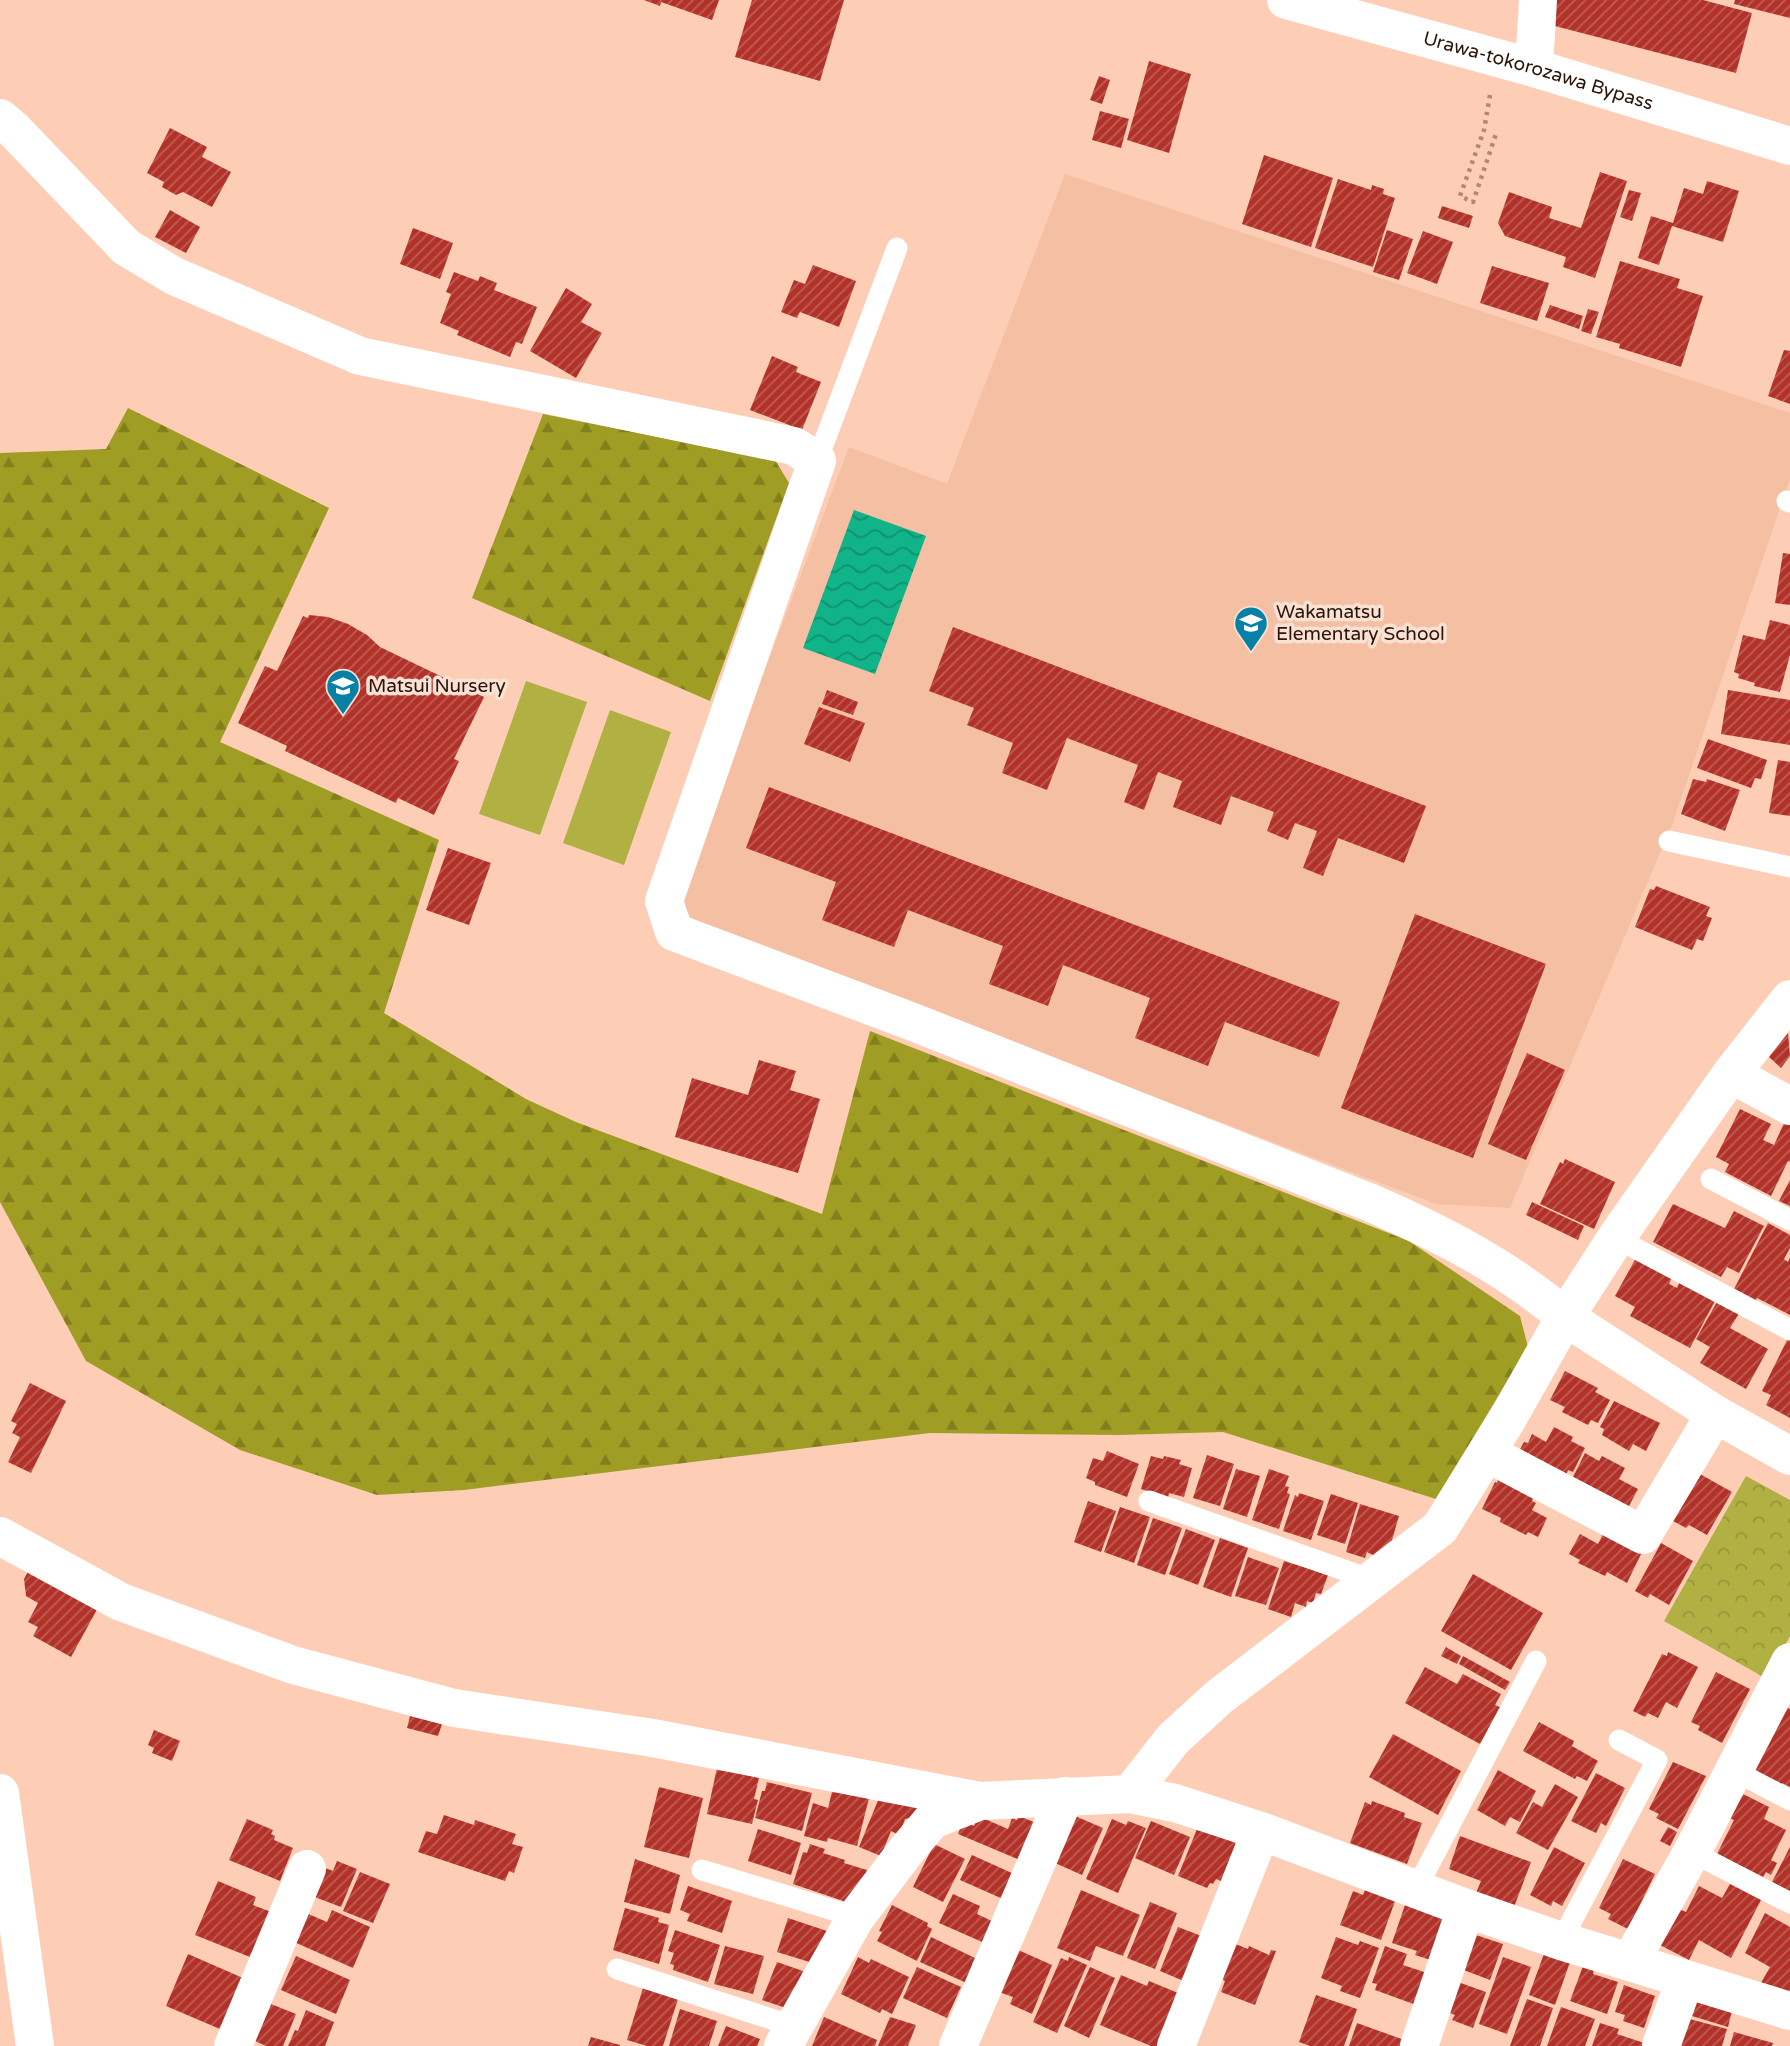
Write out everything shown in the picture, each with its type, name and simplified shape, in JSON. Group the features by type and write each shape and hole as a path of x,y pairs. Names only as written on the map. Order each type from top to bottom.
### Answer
{"main road":[{"name":"Urawa-tokorozawa Bypass","path":"1286,0 1534,68 1790,146"},
{"path":"1534,68 1538,0"},
{"path":"0,118 126,247 174,276 360,356 794,446 817,461 664,901 674,932 914,1022 1434,1230 1494,1264 1565,1317 1715,1414 1790,1457"},
{"path":"1130,1794 1174,1739 1219,1697 1440,1528 1487,1453 1565,1317 1616,1238 1731,1074 1790,999"},
{"path":"1731,1074 1790,1106"},
{"path":"1487,1453 1643,1535 1715,1414"},
{"path":"0,1536 121,1602 293,1665 454,1708 653,1738 980,1801 1130,1794 1175,1803 1261,1831 1561,1941 1790,2011"},
{"path":"1630,1962 1692,1852 1733,1770 1785,1683"},
{"path":"0,1793 35,2046"},
{"path":"958,2046 1065,1796"},
{"path":"789,2036 856,1917 932,1819 980,1801"},
{"path":"1176,2046 1261,1831"},
{"path":"233,2046 307,1869"},
{"path":"1419,2046 1466,1908"},
{"path":"1661,2046 1685,1980"}],"lane":[{"path":"817,461 897,248"},
{"path":"1669,841 1790,867"},
{"path":"1711,1180 1790,1220"},
{"path":"1616,1238 1790,1330"},
{"path":"1149,1501 1372,1580"},
{"path":"1416,1889 1536,1661"},
{"path":"1561,1941 1657,1760 1619,1740"},
{"path":"1733,1770 1790,1800"},
{"path":"1692,1852 1790,1903"},
{"path":"702,1870 856,1917"},
{"path":"617,1969 789,2036"}],"path":[{"path":"1484,130 1460,196 1473,202 1496,134"}],"shaded area":[{"name":"Wakamatsu Elementary School","path":"1065,174 1790,413 1790,479 1673,822 1510,1208 1436,1204 694,922 679,898 849,447 947,484"}],"green space":[{"path":"128,408 329,508 220,742 439,840 384,1013 526,1099 576,1122 822,1214 870,1031 1409,1241 1520,1316 1528,1347 1436,1499 1223,1432 1119,1435 930,1433 464,1490 377,1495 240,1450 86,1361 0,1202 0,453 106,449"},
{"path":"543,414 775,460 789,483 710,701 472,598"},
{"path":"526,681 587,702 540,835 479,814"},
{"path":"610,710 671,732 624,865 563,843"},
{"path":"1746,1476 1790,1500 1790,1636 1767,1679 1664,1621"}],"water":[{"path":"854,510 926,536 875,674 803,648"}],"building":[{"path":"644,0 719,0 712,20 661,2 660,6"},
{"path":"752,0 844,0 820,81 735,57"},
{"path":"1553,0 1703,0 1752,13 1736,73 1551,25"},
{"path":"1735,0 1790,0 1790,18 1734,4"},
{"path":"1149,61 1191,74 1169,153 1127,140"},
{"path":"1099,76 1110,80 1102,104 1090,100"},
{"path":"1100,111 1129,119 1121,148 1092,140"},
{"path":"170,128 207,147 202,157 231,172 212,207 183,192 176,195 162,187 164,182 147,173"},
{"path":"1264,155 1333,178 1311,247 1242,224"},
{"path":"1600,172 1627,181 1595,278 1563,267 1566,257 1505,236 1498,223 1509,192 1552,207 1549,218 1581,228"},
{"path":"1338,179 1371,190 1372,185 1384,189 1383,194 1395,198 1373,267 1315,248"},
{"path":"1707,181 1739,191 1723,242 1672,226 1659,265 1638,258 1651,216 1673,223 1684,188 1703,194"},
{"path":"1629,190 1641,193 1632,221 1620,217"},
{"path":"1442,206 1473,216 1469,228 1438,218"},
{"path":"170,210 200,227 186,253 155,237"},
{"path":"413,228 453,243 440,279 400,264"},
{"path":"1387,230 1413,239 1399,280 1373,272"},
{"path":"1423,231 1453,242 1437,284 1407,273"},
{"path":"1620,261 1680,279 1677,288 1703,296 1681,367 1619,348 1620,344 1596,337"},
{"path":"813,265 856,281 839,327 800,312 797,318 781,312 794,280 805,284"},
{"path":"1492,266 1549,283 1537,321 1480,303"},
{"path":"454,272 478,281 480,276 497,283 494,290 537,307 522,344 516,342 510,357 457,335 459,331 440,323 451,294 446,292"},
{"path":"566,288 592,304 581,322 602,333 576,378 530,351"},
{"path":"1550,305 1583,316 1579,329 1545,317"},
{"path":"1588,309 1599,312 1591,334 1581,331"},
{"path":"1784,350 1790,351 1790,404 1768,396"},
{"path":"772,356 798,367 796,372 821,382 802,430 750,410"},
{"path":"1783,553 1790,554 1790,605 1775,603"},
{"path":"309,615 328,617 348,624 367,635 380,647 484,697 454,759 459,761 434,815 398,798 396,803 285,751 287,746 238,723 265,666 277,671 303,616 308,618"},
{"path":"1770,620 1790,625 1790,655 1780,692 1754,686 1755,683 1738,678 1739,674 1734,672 1743,635 1765,640"},
{"path":"953,627 1426,806 1404,863 1338,838 1323,876 1303,868 1317,831 1295,823 1288,840 1267,831 1274,812 1231,796 1221,825 1173,807 1182,781 1158,772 1144,810 1124,802 1138,765 1067,738 1047,790 1002,773 1013,743 967,725 974,708 929,691"},
{"path":"827,690 858,702 853,715 822,704"},
{"path":"1728,690 1790,700 1790,745 1721,734"},
{"path":"819,707 865,723 850,762 804,744"},
{"path":"1708,739 1767,760 1761,779 1755,778 1751,788 1697,768"},
{"path":"1778,760 1790,762 1790,816 1769,813"},
{"path":"1693,779 1706,782 1707,779 1740,790 1725,831 1681,814"},
{"path":"769,787 1340,1002 1319,1057 1225,1022 1208,1066 1135,1038 1150,998 1063,965 1048,1006 989,984 1003,946 908,910 894,947 822,920 836,882 746,848"},
{"path":"448,848 491,863 469,925 426,910"},
{"path":"1656,886 1710,907 1706,916 1712,918 1703,941 1697,939 1692,950 1635,927 1650,889 1654,890"},
{"path":"1415,914 1546,964 1473,1158 1341,1108"},
{"path":"1788,1033 1790,1056 1781,1068 1769,1057"},
{"path":"1527,1053 1565,1070 1526,1160 1488,1144"},
{"path":"759,1060 796,1071 790,1090 820,1099 798,1173 675,1137 692,1078 748,1095"},
{"path":"1740,1109 1771,1124 1763,1140 1774,1145 1785,1121 1790,1124 1790,1162 1788,1161 1771,1196 1725,1172 1729,1164 1716,1157"},
{"path":"1565,1159 1615,1182 1594,1229 1540,1204 1560,1162 1563,1164"},
{"path":"1790,1180 1790,1206 1779,1201"},
{"path":"1532,1202 1584,1226 1578,1240 1526,1215"},
{"path":"1673,1204 1725,1228 1734,1211 1764,1226 1739,1273 1727,1267 1721,1277 1653,1242"},
{"path":"1768,1223 1790,1235 1790,1248 1784,1259 1788,1262 1790,1257 1790,1315 1757,1298 1755,1302 1733,1291"},
{"path":"1636,1258 1672,1277 1669,1284 1677,1288 1680,1281 1716,1299 1690,1348 1630,1316 1635,1307 1615,1296"},
{"path":"1718,1300 1740,1312 1730,1328 1768,1349 1746,1389 1700,1363 1710,1347 1696,1339"},
{"path":"1790,1334 1790,1418 1766,1405 1771,1395 1762,1391"},
{"path":"1565,1371 1598,1388 1595,1392 1610,1400 1598,1423 1591,1420 1588,1425 1562,1412 1565,1407 1550,1400"},
{"path":"30,1383 66,1401 31,1473 8,1462 20,1437 12,1433 17,1424 11,1421"},
{"path":"1614,1401 1660,1423 1646,1451 1633,1444 1629,1451 1602,1435 1604,1429 1600,1427"},
{"path":"1554,1427 1573,1437 1571,1441 1585,1448 1573,1472 1568,1470 1566,1475 1517,1455 1532,1434 1546,1442"},
{"path":"1107,1451 1139,1464 1127,1497 1095,1485 1095,1482 1086,1478 1093,1458 1103,1461"},
{"path":"1585,1453 1599,1461 1602,1456 1625,1468 1619,1479 1638,1489 1629,1506 1573,1477"},
{"path":"1207,1455 1234,1464 1220,1506 1193,1498"},
{"path":"1151,1456 1181,1460 1179,1464 1192,1468 1184,1497 1169,1493 1168,1498 1141,1489"},
{"path":"1236,1469 1260,1476 1247,1517 1223,1509"},
{"path":"1269,1469 1289,1476 1285,1486 1289,1487 1287,1493 1290,1494 1279,1529 1252,1520"},
{"path":"1700,1474 1732,1492 1707,1535 1689,1525 1686,1528 1673,1521"},
{"path":"1498,1480 1534,1495 1532,1501 1536,1503 1532,1510 1547,1518 1538,1537 1528,1532 1526,1535 1500,1522 1501,1518 1482,1509"},
{"path":"1299,1493 1324,1501 1311,1540 1283,1531 1295,1495 1298,1497"},
{"path":"1331,1494 1358,1503 1345,1544 1317,1535"},
{"path":"1088,1501 1116,1511 1101,1552 1074,1542"},
{"path":"1360,1504 1399,1516 1392,1540 1373,1555 1367,1552 1365,1558 1346,1552"},
{"path":"1120,1507 1150,1517 1134,1563 1104,1552"},
{"path":"1153,1518 1182,1528 1165,1575 1137,1565"},
{"path":"1186,1529 1215,1540 1198,1585 1169,1574"},
{"path":"1580,1534 1598,1544 1603,1534 1642,1552 1627,1583 1607,1572 1605,1576 1578,1563 1580,1560 1569,1554"},
{"path":"1220,1538 1248,1548 1231,1597 1203,1587"},
{"path":"1661,1543 1693,1561 1669,1605 1650,1594 1648,1598 1635,1591"},
{"path":"1248,1557 1279,1568 1266,1605 1235,1596"},
{"path":"1284,1561 1328,1575 1321,1594 1316,1593 1313,1603 1307,1601 1306,1607 1295,1603 1291,1617 1268,1609"},
{"path":"31,1566 100,1604 71,1657 33,1636 38,1627 28,1622 38,1603 26,1596 24,1579"},
{"path":"1473,1574 1543,1613 1511,1670 1441,1631"},
{"path":"1446,1647 1461,1656 1457,1664 1441,1656"},
{"path":"1668,1652 1698,1667 1677,1708 1666,1702 1658,1718 1648,1713 1645,1717 1633,1711 1662,1654 1667,1656"},
{"path":"1463,1656 1510,1682 1505,1690 1459,1664"},
{"path":"1425,1667 1457,1684 1463,1674 1501,1694 1495,1705 1500,1707 1480,1744 1405,1703"},
{"path":"1716,1672 1750,1689 1722,1743 1698,1730 1700,1726 1691,1722"},
{"path":"1785,1706 1790,1709 1790,1787 1782,1783 1780,1788 1750,1773"},
{"path":"410,1716 442,1724 438,1736 407,1728"},
{"path":"1539,1722 1574,1741 1572,1746 1598,1761 1587,1781 1577,1776 1575,1779 1523,1751"},
{"path":"154,1730 180,1741 172,1761 152,1753 154,1748 148,1745"},
{"path":"1393,1734 1461,1771 1438,1815 1369,1777"},
{"path":"1673,1762 1706,1776 1678,1829 1656,1818 1659,1814 1649,1809"},
{"path":"717,1768 759,1778 754,1799 758,1800 752,1824 707,1814"},
{"path":"1498,1770 1536,1791 1520,1822 1510,1817 1505,1826 1477,1810"},
{"path":"1596,1773 1625,1788 1606,1826 1601,1823 1596,1833 1571,1821"},
{"path":"767,1782 812,1793 802,1831 755,1818"},
{"path":"1555,1784 1578,1797 1548,1850 1516,1833 1533,1802 1542,1807"},
{"path":"659,1787 703,1798 689,1858 644,1847"},
{"path":"833,1788 869,1798 857,1846 828,1838 827,1842 804,1836 813,1803 828,1808"},
{"path":"1739,1792 1769,1807 1764,1819 1786,1830 1771,1860 1777,1863 1771,1875 1766,1872 1763,1877 1717,1854 1734,1820 1727,1817"},
{"path":"881,1793 919,1804 914,1817 905,1819 899,1835 891,1831 881,1856 859,1847"},
{"path":"1372,1801 1405,1813 1404,1817 1422,1823 1407,1864 1350,1843 1365,1802 1371,1805"},
{"path":"444,1815 474,1825 475,1820 516,1834 512,1844 523,1847 514,1873 509,1871 505,1881 418,1852 426,1831 437,1834"},
{"path":"978,1816 1008,1829 1012,1818 1017,1820 1019,1816 1036,1823 1020,1860 958,1834 963,1821 974,1826"},
{"path":"1075,1816 1103,1828 1082,1875 1055,1863"},
{"path":"247,1819 273,1830 271,1834 275,1836 274,1840 293,1848 280,1881 229,1860"},
{"path":"1112,1819 1126,1825 1128,1821 1146,1828 1118,1893 1086,1879"},
{"path":"1151,1821 1190,1837 1174,1875 1135,1858"},
{"path":"1668,1827 1677,1832 1670,1846 1660,1841"},
{"path":"758,1829 801,1843 791,1875 748,1861"},
{"path":"1197,1829 1236,1843 1221,1881 1216,1879 1207,1888 1178,1876"},
{"path":"1460,1836 1531,1862 1514,1907 1476,1893 1481,1881 1449,1869"},
{"path":"810,1844 825,1849 823,1853 845,1860 844,1863 867,1870 858,1897 849,1903 793,1884 803,1852 807,1853"},
{"path":"934,1844 965,1859 943,1902 913,1887"},
{"path":"1554,1847 1585,1863 1562,1906 1553,1901 1551,1906 1530,1895"},
{"path":"1790,1847 1790,1891 1772,1882"},
{"path":"972,1855 1014,1874 1003,1899 960,1880"},
{"path":"635,1859 680,1875 670,1914 624,1902"},
{"path":"1623,1859 1655,1874 1628,1929 1608,1919 1611,1914 1599,1908"},
{"path":"337,1861 357,1869 341,1907 312,1896 325,1868 333,1871"},
{"path":"360,1872 390,1884 373,1923 343,1911"},
{"path":"218,1881 256,1897 253,1905 274,1913 255,1959 195,1935"},
{"path":"1368,1882 1398,1893 1381,1940 1340,1925 1353,1891 1363,1895"},
{"path":"1730,1884 1761,1900 1731,1958 1699,1940 1689,1960 1660,1945 1677,1908 1686,1912 1699,1886 1722,1898"},
{"path":"688,1886 732,1901 722,1933 687,1921 690,1914 680,1910"},
{"path":"1081,1890 1140,1915 1123,1956 1096,1946 1090,1961 1057,1948"},
{"path":"953,1894 980,1906 977,1914 998,1924 989,1945 939,1923"},
{"path":"1150,1902 1177,1913 1155,1969 1127,1958"},
{"path":"1406,1902 1448,1921 1434,1961 1415,1955 1417,1951 1392,1943"},
{"path":"892,1905 928,1923 927,1926 932,1929 917,1961 877,1941"},
{"path":"625,1908 659,1918 658,1922 669,1925 659,1964 613,1950"},
{"path":"332,1910 370,1927 353,1968 294,1942 306,1913 327,1922"},
{"path":"1765,1913 1790,1927 1790,1993 1761,1983 1770,1967 1745,1953"},
{"path":"788,1918 827,1931 816,1964 777,1952"},
{"path":"1178,1927 1204,1937 1186,1982 1160,1971"},
{"path":"675,1930 720,1945 708,1982 673,1970 674,1965 670,1964 674,1953 668,1951"},
{"path":"1473,1934 1503,1944 1490,1980 1461,1969"},
{"path":"931,1937 975,1958 972,1964 979,1967 971,1985 920,1962"},
{"path":"1336,1937 1358,1945 1360,1941 1379,1948 1360,1998 1340,1991 1342,1986 1321,1978"},
{"path":"1233,1943 1248,1949 1249,1946 1269,1955 1271,1950 1276,1951 1255,2005 1221,1992 1225,1981 1219,1978"},
{"path":"725,1946 764,1956 753,1994 714,1984"},
{"path":"1385,1946 1407,1954 1403,1965 1430,1974 1419,2006 1375,1990 1377,1984 1372,1983"},
{"path":"1016,1949 1052,1965 1032,2014 1010,2004 1013,1997 999,1992"},
{"path":"1545,1951 1571,1959 1555,2005 1529,1995"},
{"path":"188,1954 243,1978 227,2032 166,2006"},
{"path":"296,1956 350,1980 336,2014 281,1990"},
{"path":"858,1957 869,1963 871,1959 909,1977 892,2014 882,2009 880,2013 841,1994"},
{"path":"1069,1957 1087,1965 1057,2033 1033,2022 1061,1958 1068,1961"},
{"path":"1503,1957 1531,1967 1507,2034 1479,2024"},
{"path":"777,1962 803,1971 789,2009 762,2000"},
{"path":"1583,1966 1594,1969 1593,1974 1618,1982 1607,2014 1570,2001"},
{"path":"917,1967 961,1987 947,2018 903,1998"},
{"path":"1090,1967 1115,1978 1089,2038 1064,2026"},
{"path":"1121,1975 1147,1986 1149,1981 1178,1993 1157,2046 1100,2025"},
{"path":"1455,1981 1486,1992 1473,2028 1452,2020 1455,2015 1444,2011"},
{"path":"1624,1985 1655,1996 1644,2028 1623,2021 1625,2015 1615,2012"},
{"path":"643,1988 678,1999 663,2046 647,2046 627,2040"},
{"path":"1316,1995 1357,2009 1344,2046 1310,2046 1299,2042"},
{"path":"1527,1999 1553,2008 1540,2046 1510,2046"},
{"path":"1697,2001 1732,2011 1728,2027 1692,2016"},
{"path":"271,2004 296,2014 283,2046 266,2046 255,2041"},
{"path":"1561,2007 1595,2019 1585,2046 1547,2046"},
{"path":"680,2009 717,2021 709,2046 669,2046"},
{"path":"306,2010 334,2022 325,2046 288,2046 295,2030 298,2031"},
{"path":"824,2017 877,2040 875,2046 812,2046"},
{"path":"890,2017 916,2025 908,2046 878,2046"},
{"path":"1686,2018 1727,2029 1722,2046 1678,2046"},
{"path":"1357,2023 1407,2041 1405,2046 1349,2046"},
{"path":"1600,2023 1619,2029 1617,2034 1644,2043 1643,2046 1592,2046"},
{"path":"726,2026 760,2039 757,2046 718,2046"},
{"path":"1734,2032 1773,2043 1772,2046 1730,2046"},
{"path":"591,2037 620,2045 620,2046 588,2046"}],"place":[{"name":"Wakamatsu Elementary School","path":"1251,653"},
{"name":"Matsui Nursery","path":"343,716"}]}
